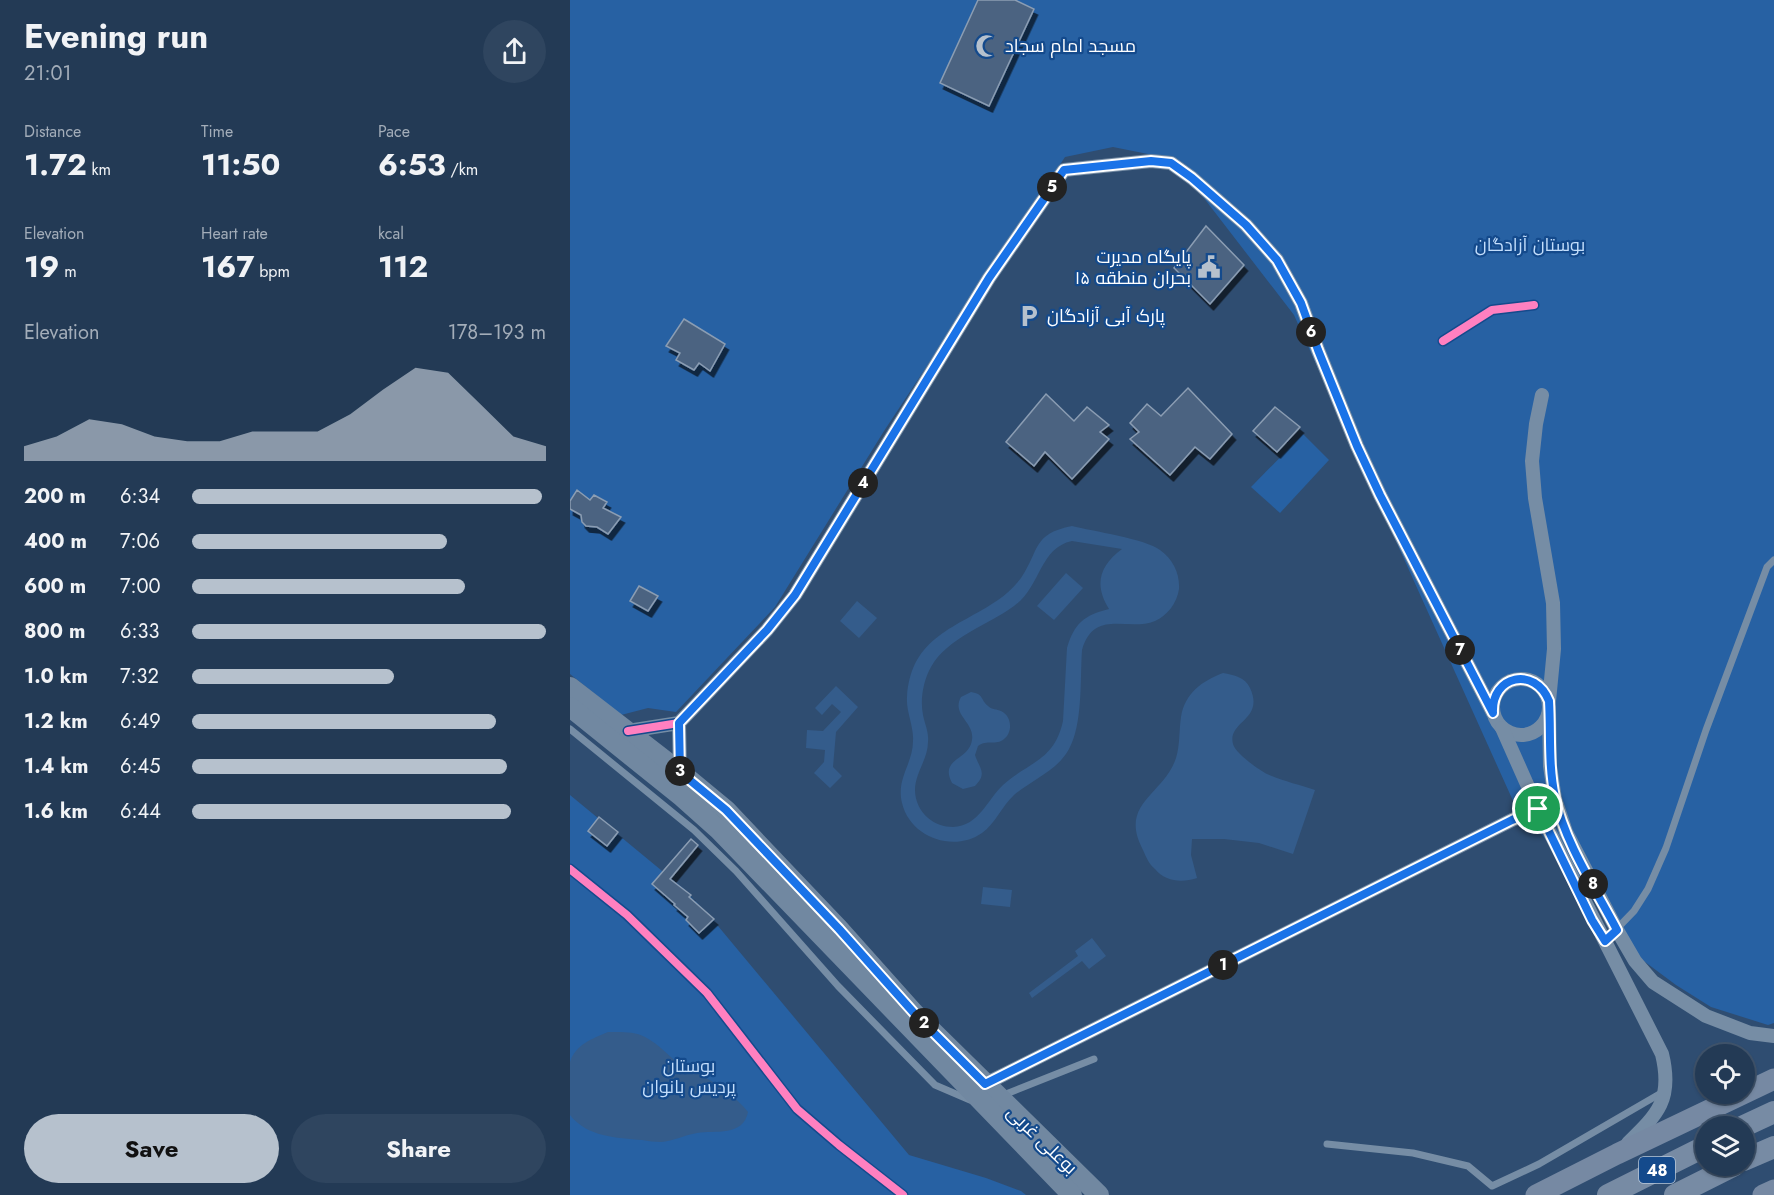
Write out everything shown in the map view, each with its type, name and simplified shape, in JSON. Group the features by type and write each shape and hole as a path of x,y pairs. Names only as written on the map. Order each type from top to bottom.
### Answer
{"highway":[{"path":"1755,1121 1774,1112"},
{"path":"1755,1155 1774,1147"},
{"name":"48","path":"1608,1195 1695,1152"},
{"name":"48","path":"1675,1195 1713,1176"}],"main road":[{"name":"بوعلی غربی","path":"570,687 680,772 733,817 990,1096 1072,1195"},
{"name":"بوعلی غربی","path":"570,707 682,797 719,830 990,1096 1099,1195"},
{"path":"1536,1195 1774,1079"},
{"path":"1763,1195 1774,1190"}],"street":[{"path":"628,731 679,723 767,630 795,595 989,278 1064,170 1151,161 1171,163 1192,178 1246,225 1277,260 1301,303 1348,425 1380,495 1502,728 1592,920 1662,1054 1665,1066 1665,1091 1662,1105 1653,1118 1617,1154"},
{"path":"1502,728 1510,733 1527,735 1542,726 1547,718 1549,705 1554,649 1553,603 1534,498 1532,461 1542,395"},
{"path":"1493,713 1495,696 1507,682 1515,679 1533,681 1546,693 1549,705 1550,766 1555,799 1566,832 1617,930 1635,960 1653,982 1706,1016 1750,1033 1774,1036"},
{"path":"679,723 680,772"},
{"path":"990,1096 1538,809"}],"lane":[{"path":"1605,941 1634,910 1648,889 1666,848 1706,730 1767,567 1774,560"},
{"path":"570,729 694,830 736,871 838,986 934,1085 990,1096 1094,1059"},
{"path":"1327,1144 1413,1153 1468,1166 1492,1186 1539,1164 1665,1091"}],"green space":[{"name":"بوستان آزادگان","path":"570,0 1774,0 1774,1023 1768,1025 1711,1007 1676,985 1633,953 1626,933 1514,803 1294,315 1200,193 1158,156 1113,147 1065,157 884,431 775,607 676,712 648,708 621,715 570,674"},
{"path":"1303,434 1329,460 1280,513 1251,487"},
{"name":"بوستان پردیس بانوان","path":"570,795 684,889 713,920 909,1155 986,1178 1026,1195 570,1195"}],"shaded area":[{"path":"1072,526 1131,539 1160,550 1169,558 1177,572 1179,589 1174,604 1155,621 1145,624 1103,625 1095,629 1087,637 1082,650 1077,727 1064,757 1014,795 982,833 958,842 934,838 923,833 914,825 902,803 901,786 913,741 907,703 910,676 917,660 939,636 1008,593 1021,578 1039,544 1059,529","holes":["1072,541 1122,549 1108,562 1101,576 1101,592 1109,609 1093,614 1081,622 1073,633 1067,648 1063,721 1054,744 1040,759 1003,785 970,822 962,826 950,827 931,820 918,806 915,790 928,742 922,709 923,691 928,672 938,657 957,640 1004,613 1023,598 1046,560 1061,545"]},
{"path":"1066,573 1083,588 1054,620 1037,606"},
{"path":"857,601 877,618 859,638 840,621"},
{"path":"1223,673 1245,681 1253,699 1250,714 1235,730 1233,736 1233,744 1238,752 1267,774 1315,790 1293,854 1259,843 1224,839 1192,839 1191,855 1197,878 1186,881 1169,879 1149,863 1137,834 1136,821 1139,810 1170,771 1176,758 1181,717 1186,701 1202,684"},
{"path":"836,686 858,707 836,732 833,767 842,776 830,788 814,773 824,762 825,750 806,748 807,730 823,731 841,712 832,704 822,715 815,708"},
{"path":"971,692 980,695 993,709 1005,713 1010,728 1007,736 1001,741 978,746 975,755 981,770 981,778 975,786 963,789 952,783 949,769 970,747 972,740 970,728 959,709 961,697"},
{"path":"983,887 1012,890 1010,907 981,904"},
{"path":"1092,938 1106,956 1089,969 1082,961 1032,998 1029,993 1078,956 1075,951"},
{"path":"608,1032 632,1033 650,1040 682,1067 701,1075 731,1095 748,1112 745,1120 734,1129 727,1131 697,1133 661,1142 613,1137 585,1128 570,1115 570,1062 580,1046"}],"building":[{"name":"مسجد امام سجاد","path":"978,0 1015,0 1034,9 989,106 940,83"},
{"name":"پایگاه مدیرت بحران منطقه ۱۵","path":"1206,226 1244,265 1210,304 1174,268"},
{"path":"684,319 725,344 710,371 699,363 694,370 676,360 680,353 666,346"},
{"path":"1188,388 1232,434 1210,459 1195,447 1170,475 1130,439 1139,432 1130,423 1147,404 1161,416"},
{"path":"1046,394 1074,421 1087,407 1109,425 1100,432 1109,439 1072,479 1045,452 1034,466 1006,442"},
{"path":"1275,407 1300,427 1277,452 1253,431"},
{"path":"577,490 590,500 594,495 607,502 603,508 621,517 608,534 597,527 586,526 582,522 581,515 570,509 570,501"},
{"path":"639,586 658,596 648,611 630,601"},
{"path":"599,817 618,832 607,846 588,831"},
{"path":"691,839 698,845 670,879 691,895 689,897 714,919 699,933 686,920 688,917 652,884"}],"cycle path":[{"path":"628,731 679,723 767,630 795,595 989,278 1064,170 1151,161 1171,163 1192,178 1246,225 1277,260 1301,303 1357,446 1380,495 1493,713"},
{"path":"1443,341 1492,310 1534,305"},
{"path":"570,869 627,915 707,993 797,1109 903,1195"}],"place":[{"name":"مسجد امام سجاد","path":"987,46"},
{"name":"پایگاه مدیرت بحران منطقه ۱۵","path":"1209,267"},
{"name":"پارک آبی آزادگان","path":"1029,316"}],"route":[{"path":"1151,161 1171,163 1192,178 1246,225 1277,260 1301,303 1357,446 1380,495 1493,713 1495,696 1507,682 1515,679 1533,681 1546,693 1549,701 1550,766 1555,799 1566,832 1617,930 1605,941 1592,920 1538,809 985,1084 914,1013 769,853 726,810 680,772 679,723 767,630 795,595 989,278 1064,170 1151,161"}]}
